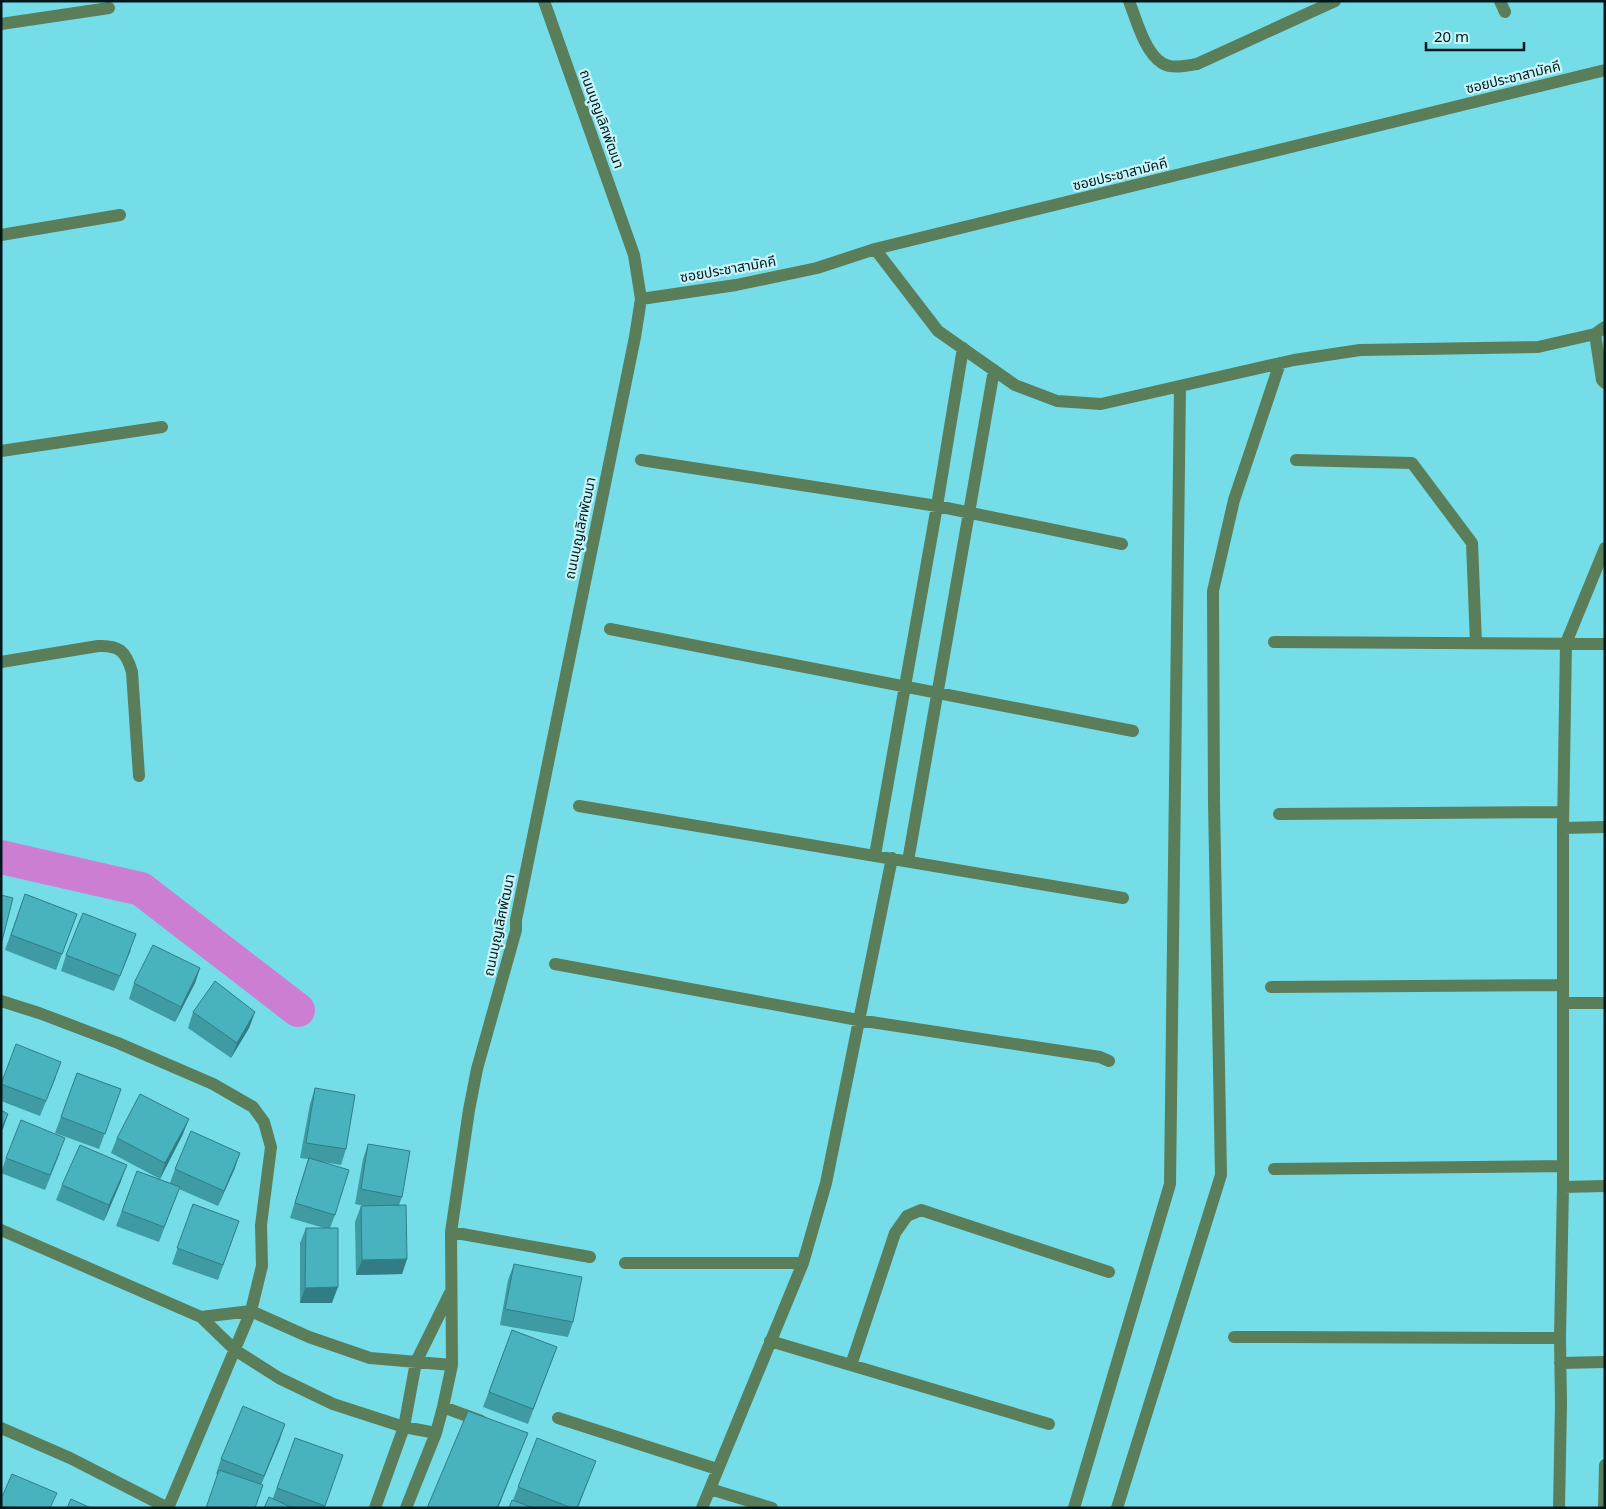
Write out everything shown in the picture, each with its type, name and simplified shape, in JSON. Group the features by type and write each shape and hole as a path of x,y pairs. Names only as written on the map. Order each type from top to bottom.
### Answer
{"street":[{"name":"ถนนบุญเลิศพัฒนา","path":"406,1508 436,1433 444,1407 452,1364 450,1232 468,1110 516,930 516,920 635,337 641,299 634,254 544,1"},
{"path":"1129,1 1150,53 1163,64 1178,67 1197,64 1317,5 1335,1"},
{"path":"1,24 109,8"},
{"name":"ซอยประชาสามัคคี","path":"641,299 736,284 817,268 875,249 1605,70"},
{"path":"1,235 120,214"},
{"path":"875,249 938,331 1015,385 1057,401 1101,404 1280,363 1360,350 1538,347 1600,331 1602,380 1605,383"},
{"path":"875,855 937,506 962,348"},
{"path":"1118,1508 1221,1175 1214,802 1213,591 1234,500 1280,363"},
{"path":"908,861 994,370"},
{"path":"1074,1508 1170,1184 1180,386"},
{"path":"1,451 162,427"},
{"path":"641,460 968,511 1122,544"},
{"path":"1296,460 1412,463 1472,543 1476,643"},
{"path":"1559,1508 1563,1187 1563,812 1566,643 1605,548"},
{"path":"610,629 1134,731"},
{"path":"1274,642 1605,644"},
{"path":"1,662 98,646 119,648 129,660 132,672 139,776"},
{"path":"579,806 1123,898"},
{"path":"1279,814 1563,812"},
{"path":"1563,828 1605,827"},
{"path":"702,1508 803,1263 826,1183 892,858"},
{"path":"555,964 858,1020 1100,1057 1110,1061"},
{"path":"1271,986 1563,985"},
{"path":"1,1001 39,1013 118,1043 213,1084 253,1107 264,1122 271,1147 261,1225 262,1266 251,1311 168,1508 70,1458 1,1428"},
{"path":"1563,1003 1605,1003"},
{"path":"1274,1169 1563,1166"},
{"path":"1563,1187 1605,1186"},
{"path":"851,1365 895,1234 907,1216 921,1210 1109,1272"},
{"path":"1,1230 201,1317 235,1350 279,1378 333,1404 404,1427 436,1433"},
{"path":"450,1232 590,1257"},
{"path":"625,1263 803,1263"},
{"path":"375,1508 404,1427 416,1362 451,1291"},
{"path":"201,1317 251,1311 309,1337 370,1358 452,1364"},
{"path":"1234,1337 1560,1338"},
{"path":"770,1341 1049,1424"},
{"path":"1560,1364 1605,1362"},
{"path":"444,1407 488,1424"},
{"path":"558,1418 718,1469"},
{"path":"1604,1508 1605,1465"},
{"path":"710,1489 772,1508"}],"building":[{"path":"25,894 77,914 62,954 11,935"},
{"path":"1,895 13,898 2,941 1,941"},
{"path":"83,913 136,934 120,976 66,955"},
{"path":"153,945 200,968 181,1007 134,983"},
{"path":"215,981 255,1012 237,1043 193,1012"},
{"path":"16,1044 61,1062 46,1101 1,1084"},
{"path":"77,1073 121,1089 105,1134 61,1117"},
{"path":"315,1088 355,1095 346,1149 306,1143"},
{"path":"140,1094 189,1119 165,1163 117,1138"},
{"path":"1,1110 8,1114 1,1129"},
{"path":"21,1120 65,1138 50,1175 6,1158"},
{"path":"191,1131 240,1153 224,1191 175,1169"},
{"path":"368,1144 410,1151 402,1197 361,1189"},
{"path":"80,1145 127,1165 109,1205 62,1185"},
{"path":"309,1158 349,1170 335,1215 295,1203"},
{"path":"137,1171 180,1187 164,1227 122,1211"},
{"path":"193,1204 239,1221 223,1265 177,1248"},
{"path":"406,1205 407,1259 362,1260 361,1206"},
{"path":"306,1228 338,1228 338,1287 305,1288"},
{"path":"514,1264 582,1277 573,1322 505,1309"},
{"path":"512,1330 557,1347 533,1409 489,1392"},
{"path":"243,1406 285,1424 264,1476 221,1459"},
{"path":"468,1411 528,1433 497,1508 427,1508"},
{"path":"295,1438 343,1455 325,1506 277,1488"},
{"path":"537,1438 596,1461 577,1508 572,1508 518,1487"},
{"path":"219,1470 263,1485 255,1508 206,1508"},
{"path":"12,1474 57,1493 50,1508 1,1507 1,1499"},
{"path":"269,1497 293,1508 264,1508"},
{"path":"71,1499 91,1508 67,1508"},
{"path":"512,1500 534,1508 509,1508"}],"waterway":[{"path":"1,857 141,889 298,1010"}]}
